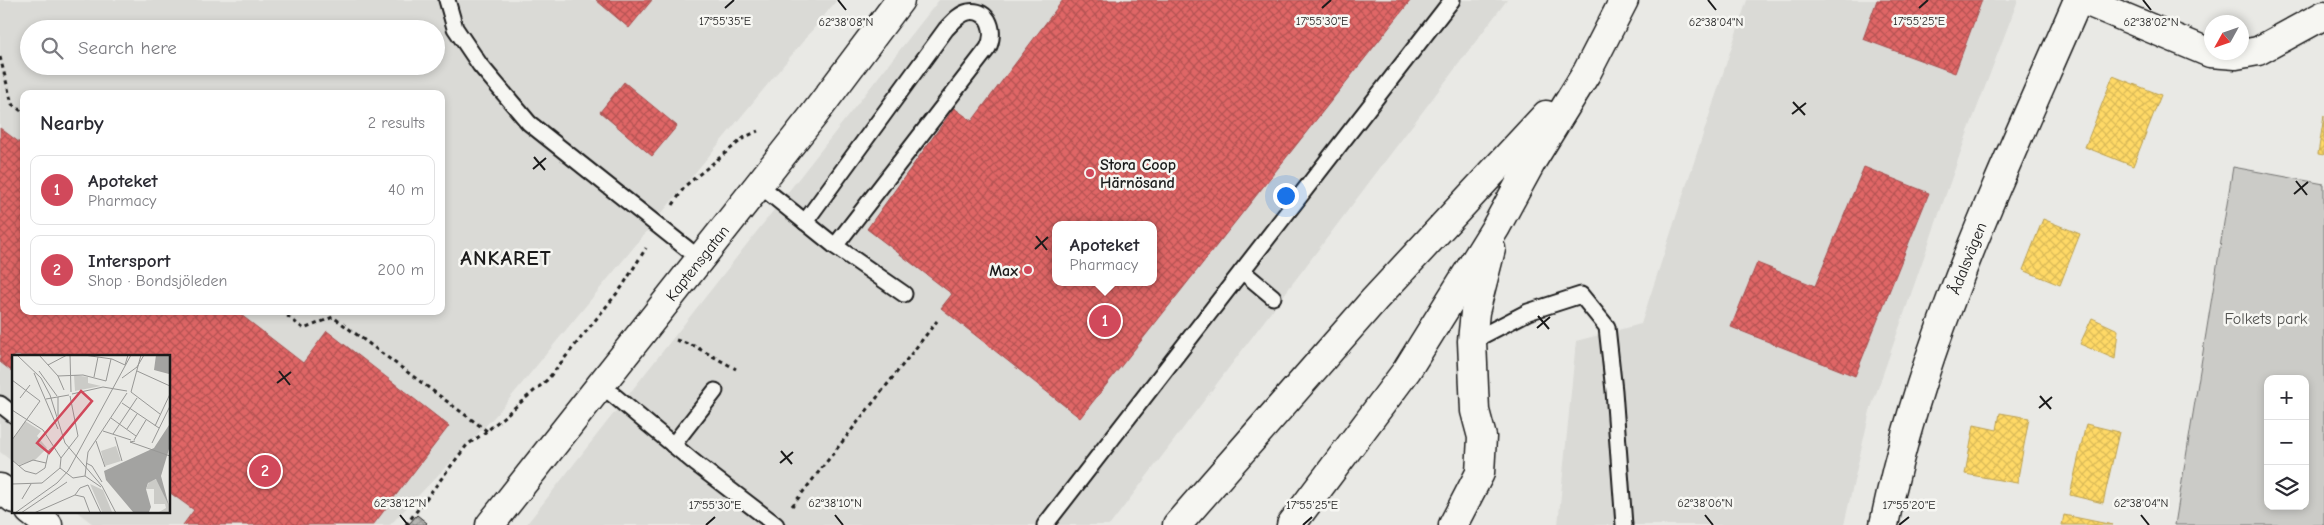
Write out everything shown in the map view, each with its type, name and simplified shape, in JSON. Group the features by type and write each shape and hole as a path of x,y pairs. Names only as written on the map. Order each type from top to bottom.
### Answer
{"main road":[{"name":"Kaptensgatan","path":"490,525 700,259 900,0"},
{"path":"1291,525 1407,370 1496,226 1532,161 1586,72 1624,0"},
{"name":"Ådalsvägen","path":"1884,525 1893,484 1923,376 1964,266 2078,0"},
{"path":"2083,0 2210,53 2236,56 2258,51 2324,15"},
{"path":"1177,525 1374,300 1586,72"},
{"path":"1453,525 1480,473 1482,437 1475,411 1472,341 1475,312 1496,226"},
{"path":"0,488 12,497"},
{"path":"31,512 48,525"}],"lane":[{"path":"448,0 455,28 480,65 529,123 700,259"},
{"path":"1045,525 1452,0"},
{"path":"805,222 946,29 961,15 969,12 979,13 988,20 993,29 992,39 988,48 835,246"},
{"path":"758,184 835,246 904,294"},
{"path":"1242,271 1274,297"},
{"path":"1472,341 1528,312 1581,295 1607,327 1624,525"},
{"path":"600,384 673,445 776,525"},
{"path":"673,445 715,391"},
{"path":"0,404 12,413"}],"path":[{"path":"0,57 12,104 20,110"},
{"path":"406,525 467,445 487,431 547,380 622,287 685,186 744,137 760,129"},
{"path":"286,315 304,329 333,317 487,431"},
{"path":"790,508 937,321"},
{"path":"666,337 694,346 736,369"}],"shaded area":[{"path":"0,0 837,0 496,415 390,525 94,525 77,512 170,512 170,355 12,355 12,461 0,452"},
{"path":"939,0 1507,0 1110,525 526,525"},
{"path":"1747,0 2018,0 1966,137 1870,411 1844,525 1558,525 1576,341 1641,324"}],"green space":[{"name":"Folkets park","path":"2233,167 2324,184 2324,525 2175,525"}],"building: Homes":[{"path":"2113,76 2161,95 2133,166 2085,147"},
{"path":"2324,116 2324,155 2318,154"},
{"path":"2043,219 2080,234 2060,285 2023,270"},
{"path":"2092,318 2118,330 2115,359 2080,344"},
{"path":"2000,413 2029,418 2017,483 1965,474 1974,425 1997,430"},
{"path":"2086,424 2119,432 2103,503 2070,495"},
{"path":"2064,515 2113,525 2062,525"}],"building: Shops":[{"path":"596,0 652,0 629,28"},
{"name":"Stora Coop Härnösand","path":"1063,0 1411,0 1080,418 941,308 952,294 867,229 954,108 972,121"},
{"path":"1877,0 1982,0 1955,73 1863,39"},
{"path":"624,82 677,126 652,156 600,112"},
{"path":"0,128 20,143 20,315 241,315 303,363 327,331 449,426 373,525 183,525 194,510 170,493 170,355 12,355 12,371 0,362"},
{"path":"1864,167 1929,193 1855,376 1731,327 1757,263 1815,286"}],"building: Other":[{"path":"417,515 427,523 425,525 408,525"}],"place":[{"name":"Stora Coop Härnösand","path":"1090,173"},
{"name":"Max","path":"1028,270"},
{"name":"Apoteket","path":"1105,321"},
{"name":"Intersport","path":"265,471"}],"district":[{"name":"ANKARET","path":"506,258"}]}
